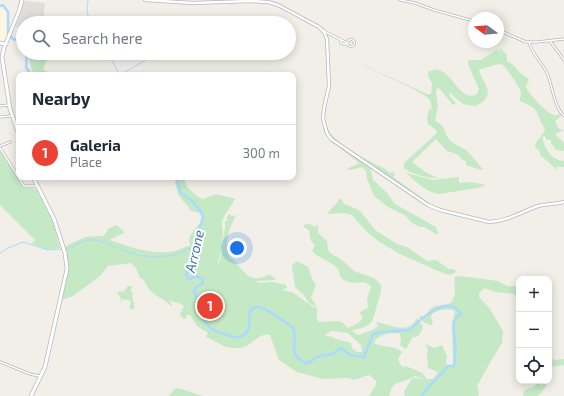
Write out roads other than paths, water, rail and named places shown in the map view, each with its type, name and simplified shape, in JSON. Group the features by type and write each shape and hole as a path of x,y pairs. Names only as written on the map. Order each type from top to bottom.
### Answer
{"main road":[{"path":"17,16 22,0"},
{"path":"16,19 10,34 4,42 2,60 9,105 16,127"},
{"path":"31,396 46,365 67,266 65,253 54,219 35,182"}],"street":[{"path":"145,0 193,3 268,1 347,43"},
{"path":"400,0 416,3 434,10 468,19"},
{"path":"322,30 327,39 329,78 323,119 327,133 331,139 428,205 440,210 489,222 495,222 502,221 538,206 564,202"},
{"path":"504,33 522,41 529,42 564,39"},
{"path":"550,41 564,60"},
{"path":"529,42 533,54 547,74 559,110 564,116"},
{"path":"0,106 9,105"},
{"path":"0,117 12,116"},
{"path":"10,142 0,147 16,173"},
{"path":"20,180 23,185 37,186"},
{"path":"30,186 35,182"},
{"path":"30,186 39,190"},
{"path":"0,362 41,377"}],"waterway":[{"path":"88,0 88,16"},
{"name":"Arrone","path":"0,6 3,5 8,12 8,34 13,39 16,40"},
{"name":"Arrone","path":"26,60 26,67 29,72"},
{"path":"112,60 118,72"},
{"path":"125,72 146,60"},
{"name":"Arrone","path":"177,180 181,193 192,201 201,212 203,218 196,236 196,250 186,275 189,279 197,276 203,279 202,284 196,287 194,291 207,324 209,327 218,332 228,336 242,336 248,330 250,312 255,307 258,307 286,322 293,328 295,335 295,353 298,358 307,363 317,357 336,352 339,349 343,349 350,355 364,357 373,334 410,330 420,320 435,310 449,306 456,308 461,314 457,317 454,323 454,366 448,366 421,396"},
{"path":"65,249 87,240 95,240 104,242 136,255 168,256 177,254 196,245"},
{"path":"0,253 23,242 48,250 61,249"}],"place":[{"name":"Galeria","path":"210,306"}]}
